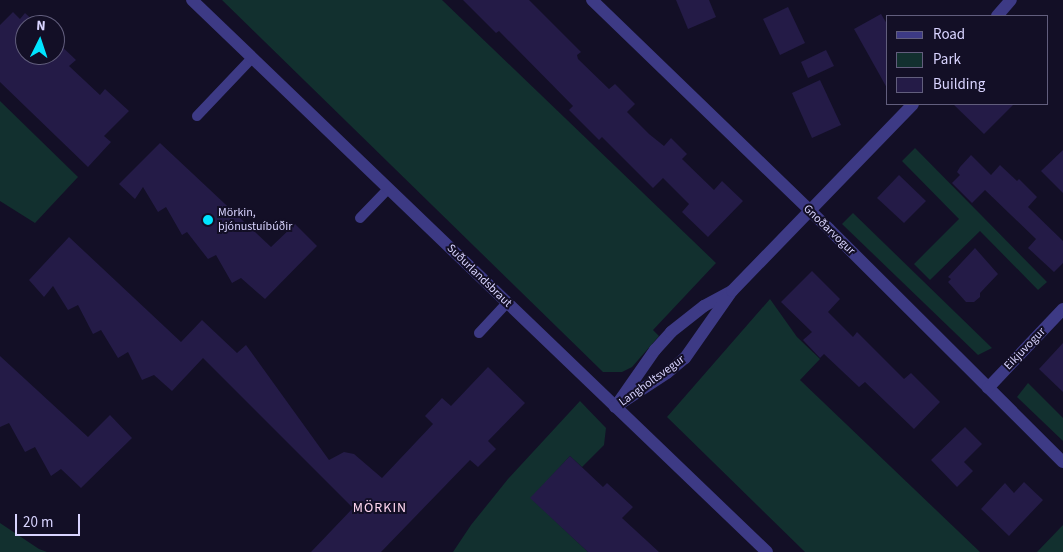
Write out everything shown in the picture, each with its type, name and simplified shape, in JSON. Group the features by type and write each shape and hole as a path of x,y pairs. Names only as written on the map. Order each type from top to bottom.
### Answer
{"street":[{"name":"Suðurlandsbraut","path":"192,0 767,552"},
{"name":"Gnoðarvogur","path":"592,0 1063,462"},
{"path":"998,15 1011,0"},
{"name":"Langholtsvegur","path":"615,407 667,373 686,358 732,290 912,105"},
{"name":"Langholtsvegur","path":"615,407 655,350 671,332 704,306 732,290"},
{"name":"Eikjuvogur","path":"988,388 1063,309"}],"lane":[{"path":"197,116 252,58"},
{"path":"360,218 388,189"},
{"path":"480,333 507,303"}],"green space":[{"path":"222,0 442,0 716,263 653,330 659,336 632,367 622,372 603,372"},
{"path":"0,101 78,177 35,223 0,201"},
{"path":"915,148 1047,282 1038,290 980,231 930,280 914,264 959,219 902,161"},
{"path":"853,213 992,348 978,355 842,224"},
{"path":"770,299 797,337 820,359 800,380 980,552 805,552 667,417"},
{"path":"1028,383 1063,418 1063,441 1017,397"},
{"path":"580,401 606,428 604,445 582,467 570,456 531,498 588,552 453,552 471,525 508,479"},
{"path":"0,523 39,549 47,552 0,552"},
{"path":"1063,525 1063,552 1037,552"}],"building":[{"path":"463,0 529,0 581,52 577,55 578,59 609,89 615,84 635,104 627,112 649,134 664,146 671,138 687,154 682,159 714,190 722,181 743,201 708,237 682,212 689,204 663,178 653,188 602,137 599,140 569,110 573,106 499,31 496,33"},
{"path":"676,0 709,0 716,17 688,29"},
{"path":"788,7 805,43 780,55 763,19"},
{"path":"13,12 16,15 15,65 65,65 65,50 76,60 69,66 100,95 105,89 129,111 104,136 111,142 88,167 0,82 0,25"},
{"path":"881,14 886,22 886,86 854,29"},
{"path":"826,50 834,66 808,78 801,62"},
{"path":"820,80 841,125 812,138 792,93"},
{"path":"954,105 1013,105 984,134"},
{"name":"Mörkin, þjónustuíbúðir","path":"160,143 271,247 295,224 317,246 265,299 241,278 232,283 216,255 208,259 187,232 182,235 166,207 158,212 143,187 135,199 119,184"},
{"path":"1063,150 1063,193 1041,171"},
{"path":"971,155 991,175 1000,165 1017,181 1019,179 1037,197 1028,207 1063,241 1063,263 1054,272 1028,248 1036,239 985,190 972,203 952,183 960,175 957,172 960,167"},
{"path":"899,175 926,201 904,223 877,198"},
{"path":"69,237 181,342 202,320 237,353 246,345 329,460 344,452 354,454 382,478 433,424 425,416 442,398 451,406 488,367 525,403 488,441 496,449 478,467 470,460 381,552 311,552 353,508 203,358 172,391 154,375 142,380 128,352 118,358 101,330 93,334 78,305 68,310 53,286 44,297 29,280"},
{"path":"975,248 998,274 980,293 980,297 974,302 966,302 948,282 951,279 948,277"},
{"path":"812,271 840,299 828,312 853,337 857,332 904,379 911,373 940,402 914,429 865,382 859,387 824,354 820,358 803,340 812,332 781,302"},
{"path":"1063,343 1063,392 1039,369"},
{"path":"0,356 88,437 110,415 132,438 81,488 61,469 51,476 35,447 25,452 9,423 0,427"},
{"path":"965,427 982,444 964,462 973,471 957,487 931,460"},
{"path":"570,456 603,487 607,483 633,507 622,518 659,552 588,552 530,498"},
{"path":"1024,482 1043,500 1009,536 981,509 1005,483 1014,493"}],"place":[{"name":"Mörkin, þjónustuíbúðir","path":"208,220"}],"district":[{"name":"MÖRKIN","path":"380,508"}]}
